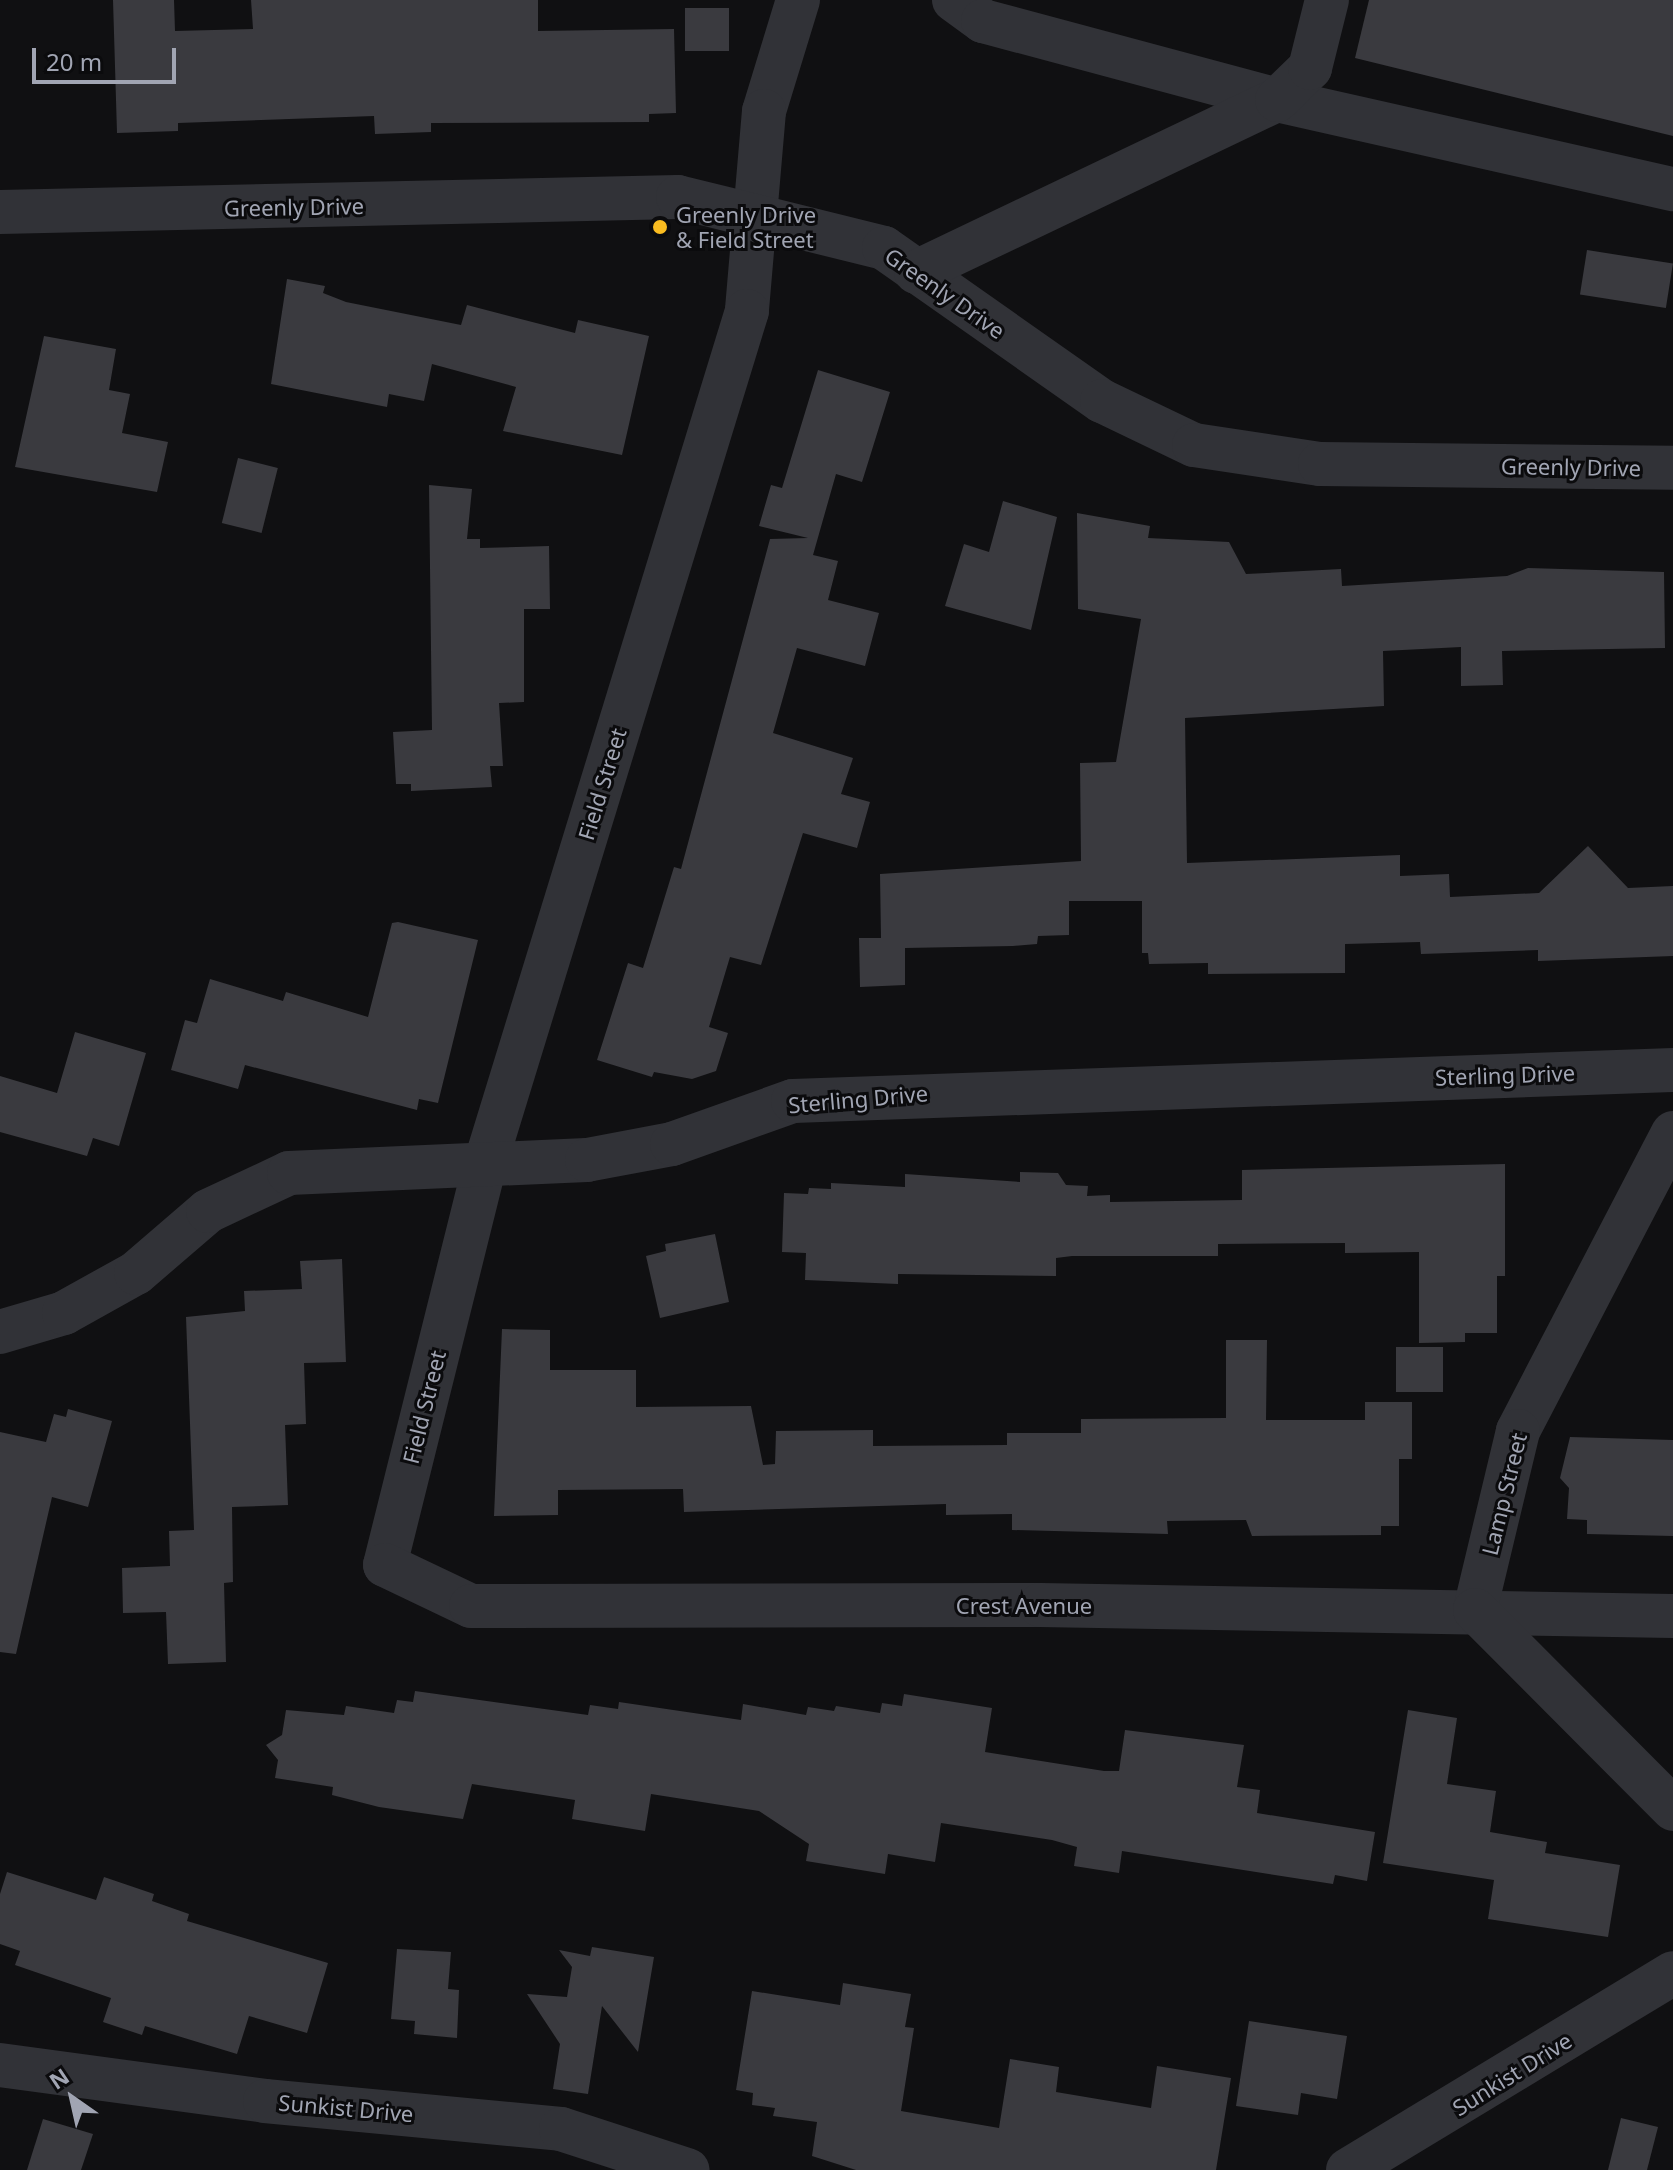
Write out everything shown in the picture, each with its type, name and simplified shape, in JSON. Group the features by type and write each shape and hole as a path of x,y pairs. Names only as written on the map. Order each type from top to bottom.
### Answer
{"street":[{"name":"Field Street","path":"385,1565 484,1168 747,311 764,111 798,0"},
{"path":"954,0 983,21 1277,100 1673,189"},
{"path":"916,272 1277,100 1310,68 1327,0"},
{"name":"Greenly Drive","path":"0,212 678,197 754,212 884,248 1102,401 1194,445 1320,464 1673,468"},
{"name":"Sterling Drive","path":"0,1332 76,1307 136,1273 208,1211 289,1173 484,1168 587,1160 672,1144 793,1101 1673,1070"},
{"name":"Lamp Street","path":"1475,1610 1518,1431 1673,1133"},
{"name":"Crest Avenue","path":"385,1565 471,1606 1475,1610 1673,1616"},
{"path":"1475,1610 1673,1809"},
{"name":"Sunkist Drive","path":"1348,2170 1673,1973"},
{"name":"Sunkist Drive","path":"0,2065 265,2101 561,2129 687,2170"}],"building":[{"path":"113,0 174,0 175,31 253,29 251,0 538,0 538,31 674,29 676,113 649,114 649,122 431,123 431,132 375,134 374,116 178,123 178,131 117,133"},
{"path":"1369,0 1673,0 1673,136 1355,58"},
{"path":"685,8 729,8 729,51 685,51"},
{"path":"1587,250 1673,264 1666,308 1580,294"},
{"path":"287,279 325,286 323,293 346,302 461,325 467,305 575,333 578,320 649,336 622,455 503,431 516,387 432,364 424,401 389,394 387,407 271,384"},
{"path":"44,336 116,349 109,390 130,394 122,433 168,442 157,492 15,467"},
{"path":"818,370 890,392 862,482 836,474 813,555 838,561 828,600 879,613 865,666 797,648 773,733 853,758 841,794 870,802 857,848 803,833 761,965 730,957 709,1027 728,1033 716,1071 692,1079 654,1072 652,1077 597,1060 628,963 643,968 674,867 681,869 770,539 808,538 759,526 771,485 782,488"},
{"path":"238,458 278,468 262,533 222,523"},
{"path":"429,485 472,489 467,539 480,539 480,548 549,546 550,609 524,609 524,702 499,703 503,766 490,766 492,787 411,791 411,784 396,784 393,732 432,730"},
{"path":"1003,501 1057,517 1031,630 945,606 964,544 989,552"},
{"path":"1077,513 1150,526 1148,538 1229,542 1246,574 1341,569 1342,586 1507,576 1528,568 1664,572 1665,648 1502,651 1503,685 1461,686 1461,647 1383,651 1384,706 1185,718 1187,863 1400,855 1400,876 1449,874 1450,897 1539,893 1588,846 1628,888 1673,886 1673,956 1538,961 1538,950 1421,954 1420,942 1345,944 1345,973 1208,974 1208,963 1149,964 1148,953 1142,953 1142,901 1069,901 1069,935 1038,936 1037,944 1013,946 905,948 905,985 860,987 859,938 881,938 880,874 1081,861 1080,763 1116,762 1141,619 1078,609"},
{"path":"392,923 478,940 438,1103 419,1099 417,1110 245,1065 238,1089 171,1070 185,1020 197,1023 210,979 283,1001 286,992 368,1017"},
{"path":"75,1032 146,1053 119,1146 93,1138 87,1156 0,1132 0,1076 57,1093"},
{"path":"1505,1164 1505,1276 1497,1276 1497,1333 1465,1333 1465,1342 1419,1343 1419,1252 1345,1253 1345,1243 1218,1244 1218,1256 1072,1256 1056,1258 1056,1276 898,1274 898,1284 805,1280 806,1253 782,1252 784,1193 808,1194 809,1188 831,1189 831,1183 905,1187 905,1174 1020,1182 1020,1172 1058,1173 1066,1185 1088,1186 1087,1196 1110,1195 1110,1202 1242,1200 1242,1170"},
{"path":"715,1234 729,1302 660,1318 646,1256 666,1251 665,1244"},
{"path":"342,1259 346,1362 304,1363 306,1424 285,1425 288,1505 232,1507 233,1582 224,1583 226,1662 168,1664 166,1612 123,1613 122,1568 170,1566 169,1531 194,1530 186,1317 245,1311 244,1291 302,1289 300,1261"},
{"path":"502,1329 550,1330 550,1370 636,1370 636,1407 751,1406 763,1465 775,1464 776,1431 873,1430 873,1446 1007,1445 1007,1433 1081,1433 1081,1419 1226,1418 1226,1340 1267,1340 1266,1420 1365,1420 1365,1402 1412,1402 1412,1459 1399,1459 1399,1526 1381,1526 1381,1535 1252,1536 1246,1520 1167,1521 1168,1534 1012,1530 1012,1514 946,1515 946,1504 684,1512 683,1489 558,1490 558,1515 494,1516"},
{"path":"1396,1347 1443,1347 1443,1392 1396,1392"},
{"path":"68,1409 112,1421 88,1507 52,1497 16,1654 0,1652 0,1432 46,1442 54,1414 66,1417"},
{"path":"1570,1437 1673,1440 1673,1536 1587,1534 1587,1520 1567,1519 1569,1488 1560,1478"},
{"path":"415,1691 588,1715 590,1705 618,1709 619,1702 741,1720 743,1704 806,1715 808,1707 834,1711 836,1706 880,1713 882,1703 902,1706 904,1694 992,1708 985,1752 1104,1771 1119,1771 1125,1730 1244,1745 1237,1787 1260,1790 1257,1813 1375,1832 1367,1881 1335,1875 1333,1884 1122,1851 1119,1873 1074,1866 1077,1847 1052,1840 941,1823 935,1862 888,1854 885,1874 806,1861 809,1844 759,1811 651,1794 645,1831 572,1819 575,1800 472,1784 463,1819 379,1807 332,1795 333,1787 275,1778 278,1760 266,1745 282,1735 286,1710 344,1715 346,1706 394,1713 397,1700 413,1702"},
{"path":"1408,1710 1457,1718 1447,1784 1496,1791 1490,1832 1547,1842 1545,1853 1620,1865 1608,1937 1488,1919 1494,1880 1383,1863"},
{"path":"7,1872 96,1900 104,1877 154,1894 152,1901 189,1914 187,1921 328,1963 307,2033 249,2016 237,2054 145,2026 142,2035 103,2022 111,1998 15,1965 20,1951 0,1944 0,1894"},
{"path":"592,1947 654,1957 638,2052 602,2006 588,2094 553,2089 560,2044 527,1994 567,1997 572,1967 559,1950 590,1956"},
{"path":"397,1949 451,1952 448,1989 459,1990 457,2038 414,2034 415,2021 391,2019"},
{"path":"843,1983 911,1994 905,2027 914,2028 901,2111 999,2128 1010,2059 1059,2067 1056,2092 1151,2108 1157,2066 1231,2078 1216,2170 856,2170 812,2156 817,2122 773,2116 775,2108 752,2105 753,2093 736,2090 752,1991 840,2005"},
{"path":"1249,2021 1347,2036 1337,2099 1301,2093 1298,2115 1236,2106"},
{"path":"1621,2118 1658,2127 1647,2170 1608,2170"},
{"path":"43,2119 93,2134 81,2170 27,2170"}],"place":[{"name":"Greenly Drive & Field Street","path":"660,227"}]}
